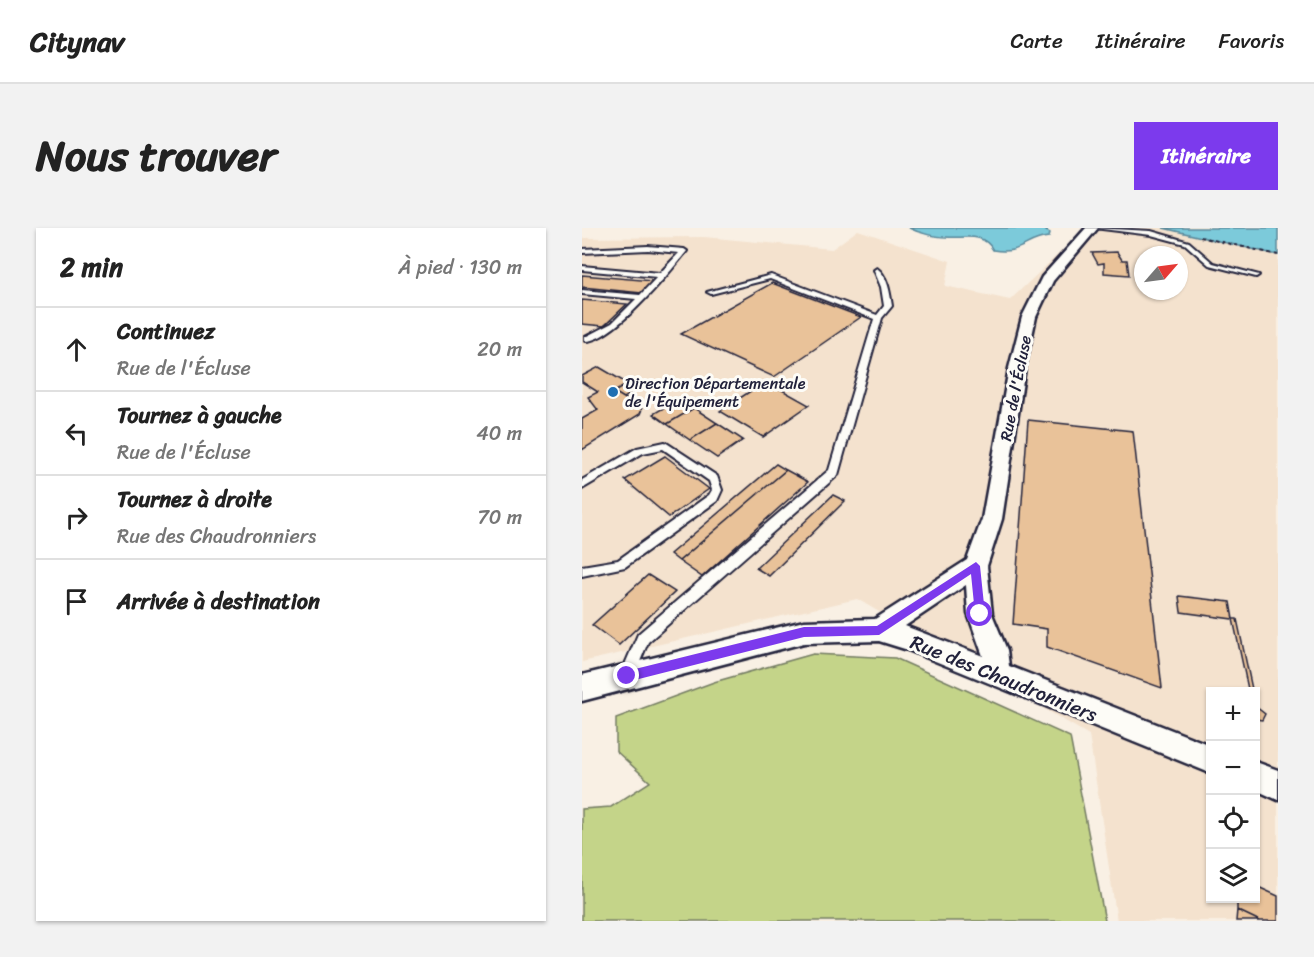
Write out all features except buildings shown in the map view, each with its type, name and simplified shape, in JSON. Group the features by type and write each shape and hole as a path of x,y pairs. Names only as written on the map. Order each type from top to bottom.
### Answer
{"street":[{"name":"Rue de l'Écluse","path":"997,674 995,650 980,614 976,566 992,519 1029,317 1047,280 1095,228"},
{"path":"879,630 976,566"},
{"name":"Rue des Chaudronniers","path":"582,688 804,632 879,630 910,639 1206,757"},
{"path":"1260,778 1278,785"}],"lane":[{"path":"1095,228 1151,233 1187,243 1211,264 1256,275"},
{"path":"582,251 648,248 684,251 615,325 588,339"},
{"path":"582,268 663,275"},
{"path":"627,676 643,638 834,472 878,318 888,306 885,287 877,270"},
{"path":"711,292 771,277 878,318"},
{"path":"582,292 642,297"},
{"path":"582,485 640,450 665,445 713,479 717,490 713,498 621,564 582,571"}],"path":[{"path":"1198,236 1278,255"}],"shaded area":[{"path":"1086,228 1163,228 1278,255 1278,921 1117,921 1089,735 857,599 582,662 582,238 704,237 832,249 858,230 950,261 945,286 1010,300"}],"green space":[{"path":"813,654 895,658 1070,737 1105,921 582,921 582,809 611,807 650,782 616,751 616,718 714,682"}],"water":[{"path":"909,228 1048,228 1046,231 1050,233 1049,237 1041,238 1017,249 1003,251 993,250 984,240 978,238 937,236"},
{"path":"1163,228 1278,228 1278,255"}],"place":[{"name":"Direction Départementale de l'Équipement","path":"613,392"}],"route":[{"path":"627,676 804,632 879,630 898,615 926,601 976,566 980,614"}]}
